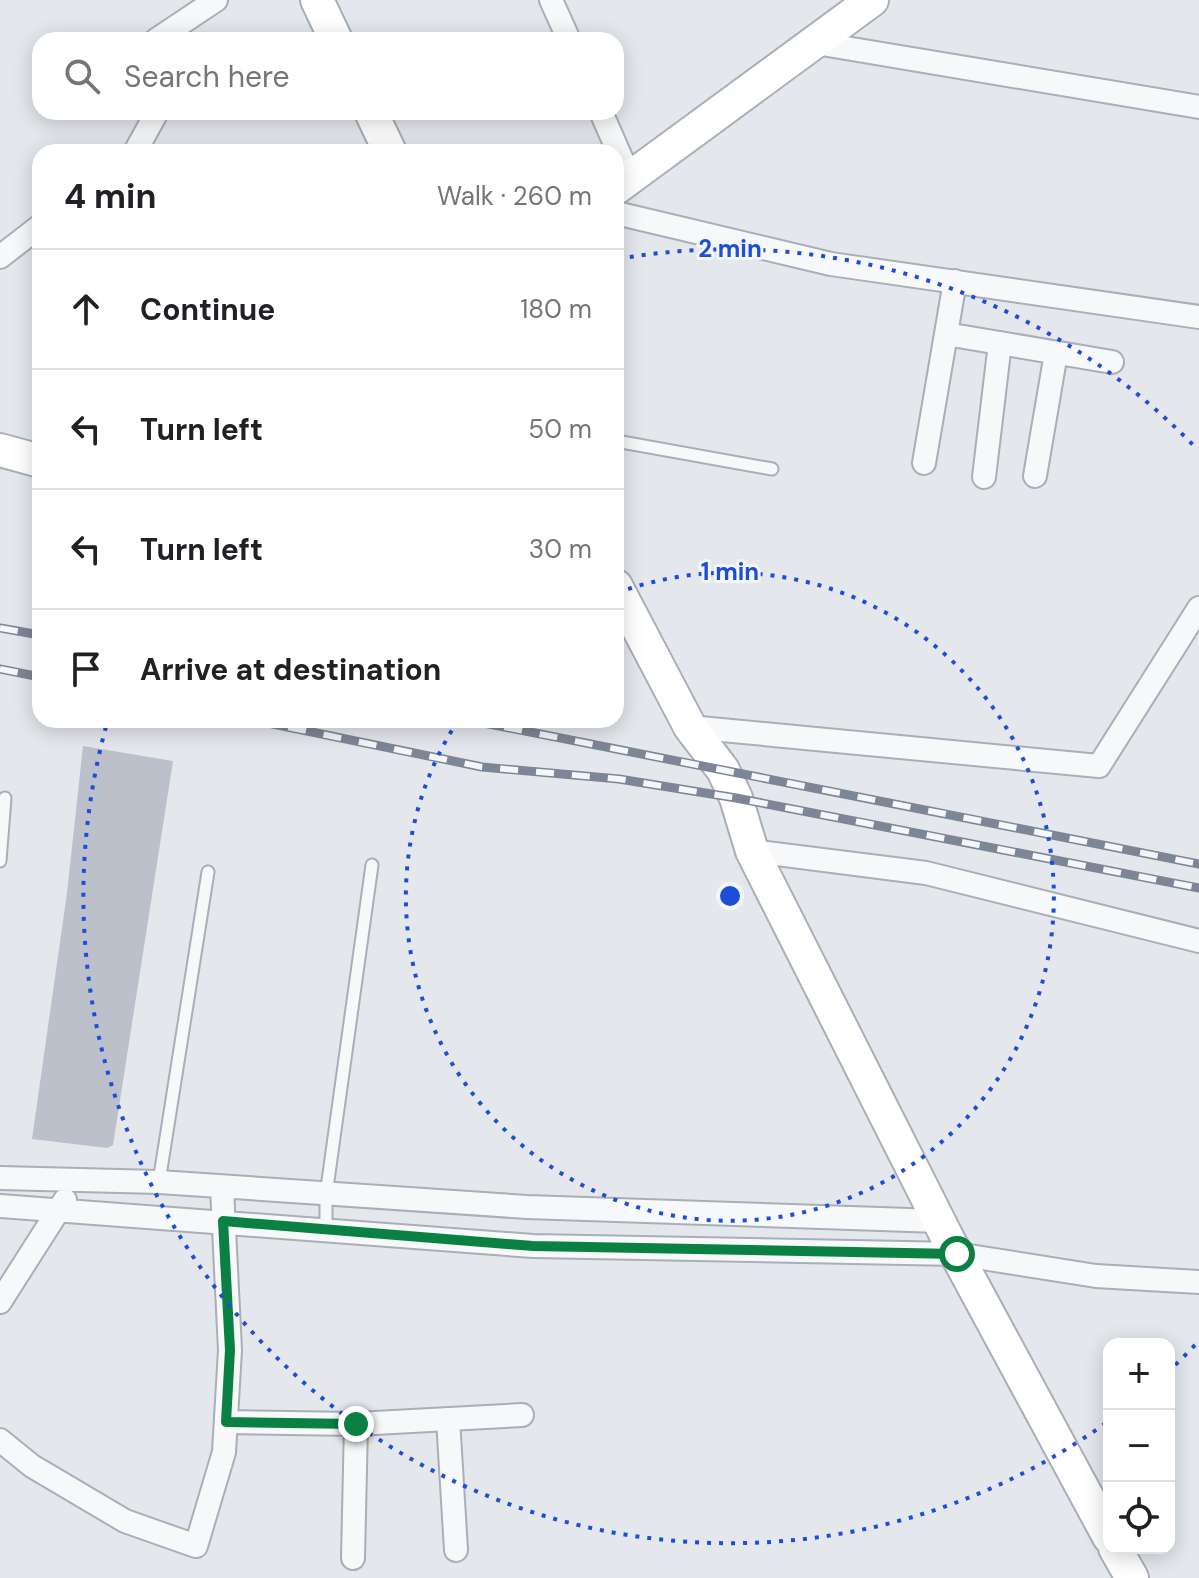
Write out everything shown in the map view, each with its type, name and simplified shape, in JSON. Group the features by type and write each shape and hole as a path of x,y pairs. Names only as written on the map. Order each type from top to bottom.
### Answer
{"street":[{"path":"168,32 216,0"},
{"path":"317,0 332,32"},
{"path":"551,0 565,32"},
{"path":"624,182 872,0"},
{"path":"816,43 1199,107"},
{"path":"139,144 153,120"},
{"path":"375,120 386,144"},
{"path":"603,120 611,144"},
{"path":"624,215 831,264 1199,317"},
{"path":"0,257 32,232"},
{"path":"924,463 955,281"},
{"path":"946,334 1112,362"},
{"path":"984,477 1000,343"},
{"path":"1035,476 1056,353"},
{"path":"0,450 32,459"},
{"path":"690,727 1099,766 1199,608"},
{"path":"626,622 690,727 723,770 736,798 752,851 939,1221 1103,1526"},
{"path":"752,851 926,873 1199,941"},
{"path":"0,1178 159,1182 527,1207 939,1221"},
{"path":"0,1302 75,1181"},
{"path":"0,1440 32,1466 125,1521 196,1546 224,1452 230,1350 222,1188"},
{"path":"0,1206 533,1246 960,1260 1096,1276 1199,1282"},
{"path":"226,1422 356,1424 522,1415"},
{"path":"448,1419 456,1550"},
{"path":"353,1558 356,1424"},
{"path":"1118,1554 1132,1578"}],"lane":[{"path":"624,442 772,469"},
{"path":"0,861 5,798"},
{"path":"326,1229 326,1195 372,865"},
{"path":"159,1182 208,872"}],"building":[{"path":"83,746 173,761 113,1145 107,1148 32,1139 67,893"}],"railway":[{"path":"0,628 32,634"},
{"path":"0,669 32,675"},
{"path":"292,728 482,767 619,779 736,798 1199,888"},
{"path":"510,728 1199,864"}],"route":[{"path":"356,1424 226,1422 230,1350 223,1221 533,1246 957,1254"}]}
